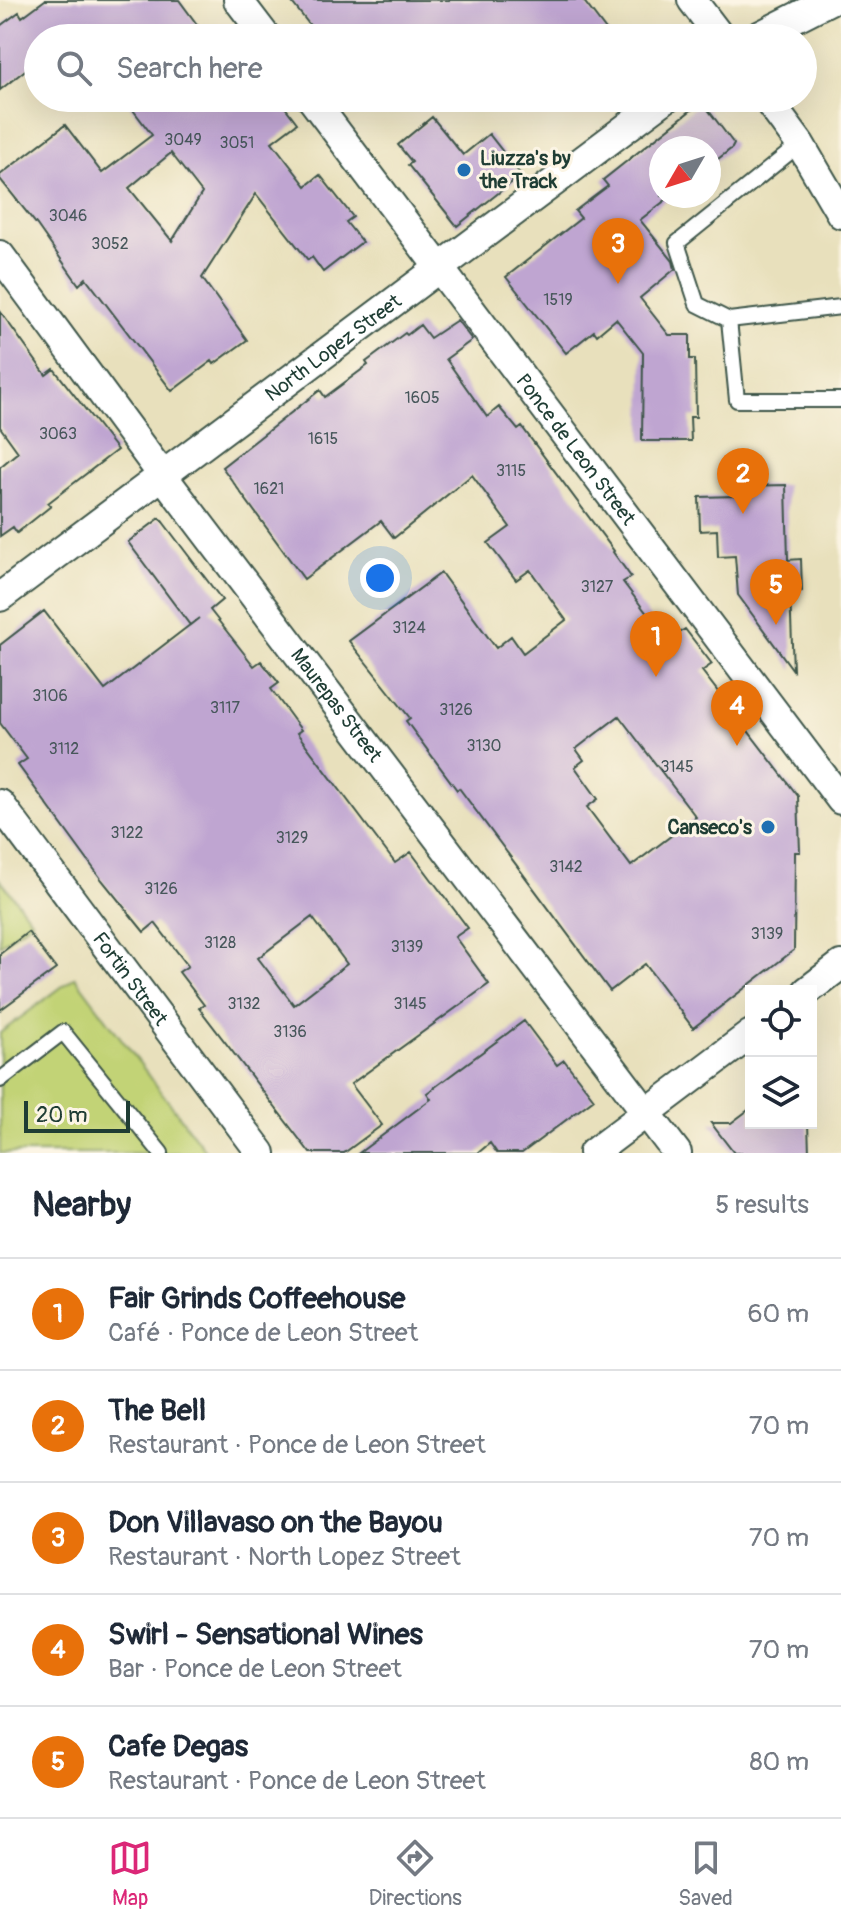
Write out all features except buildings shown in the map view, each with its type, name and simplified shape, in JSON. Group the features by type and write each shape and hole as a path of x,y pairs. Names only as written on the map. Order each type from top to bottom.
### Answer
{"street":[{"path":"238,0 256,24"},
{"path":"692,0 710,24"},
{"path":"783,24 830,0"},
{"name":"Ponce de Leon Street","path":"321,112 841,800"},
{"name":"North Lopez Street","path":"0,597 647,112"},
{"path":"776,112 800,144 841,214"},
{"name":"Maurepas Street","path":"0,255 163,476 677,1153"},
{"name":"Fortin Street","path":"0,804 261,1153"},
{"path":"815,985 841,965"},
{"path":"593,1153 745,1039"}],"lane":[{"path":"800,144 677,243 697,304 729,320 841,307"},
{"path":"729,320 737,400 841,400"},
{"path":"0,1080 63,1032 161,1153"}],"green space":[{"path":"0,879 32,921 0,945"},
{"path":"75,977 207,1153 0,1153 0,1033"}],"place":[{"name":"Liuzza's by the Track","path":"464,170"},
{"name":"Don Villavaso on the Bayou","path":"618,284"},
{"name":"The Bell","path":"743,514"},
{"name":"Cafe Degas","path":"776,625"},
{"name":"Fair Grinds Coffeehouse","path":"656,677"},
{"name":"Swirl - Sensational Wines","path":"737,746"},
{"name":"Canseco's","path":"768,827"}]}
